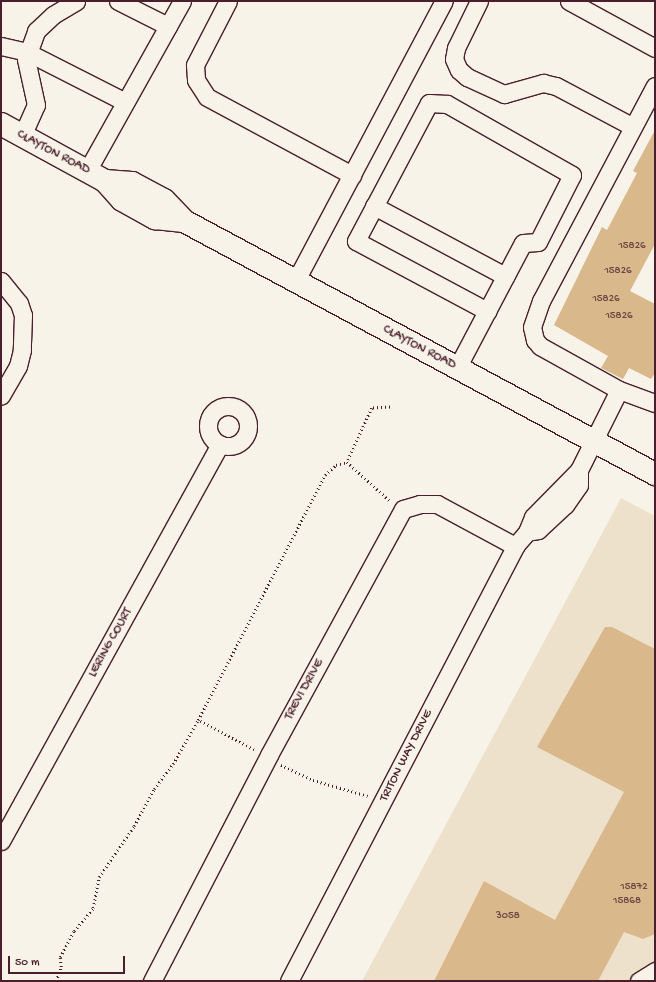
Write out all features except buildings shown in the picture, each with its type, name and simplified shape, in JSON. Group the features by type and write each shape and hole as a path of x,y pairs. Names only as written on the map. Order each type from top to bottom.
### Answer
{"main road":[{"name":"CLAYTON ROAD","path":"1,124 96,176 132,183 164,200 184,221 295,282 655,474"}],"street":[{"path":"22,136 36,105 27,56 36,31 53,15 76,1"},
{"path":"118,1 168,26"},
{"path":"96,176 115,122 182,1"},
{"path":"228,1 195,65 196,80 208,97 352,175"},
{"path":"295,282 444,1"},
{"path":"480,1 456,48 454,59 459,70 467,78 504,94 543,83 556,86 633,127"},
{"path":"569,1 655,48"},
{"path":"1,46 27,56 125,102"},
{"path":"655,86 541,301 532,327 535,340 540,346 619,390 655,403"},
{"path":"457,368 523,243 538,242 572,175 447,104 429,103 356,241 487,311"},
{"path":"374,206 505,276"},
{"path":"1,282 19,303 22,331 18,366 1,395"},
{"name":"TRITON WAY DRIVE","path":"289,981 515,546 527,532 538,530 564,505 579,485 580,470 595,442 619,390"},
{"name":"LERING COURT","path":"1,841 220,445"},
{"name":"TREVI DRIVE","path":"152,981 403,509 420,504 437,504 515,546"},
{"path":"639,981 655,971"}],"path":[{"path":"56,981 61,967 60,957 74,931 93,908 99,877 131,831 154,789 173,764 198,720 325,476 336,465 347,462 372,408 390,407"},
{"path":"347,462 394,504"},
{"path":"198,720 258,753"},
{"path":"280,765 313,780 371,797"}],"shaded area":[{"path":"621,498 655,516 655,981 362,981"}]}
